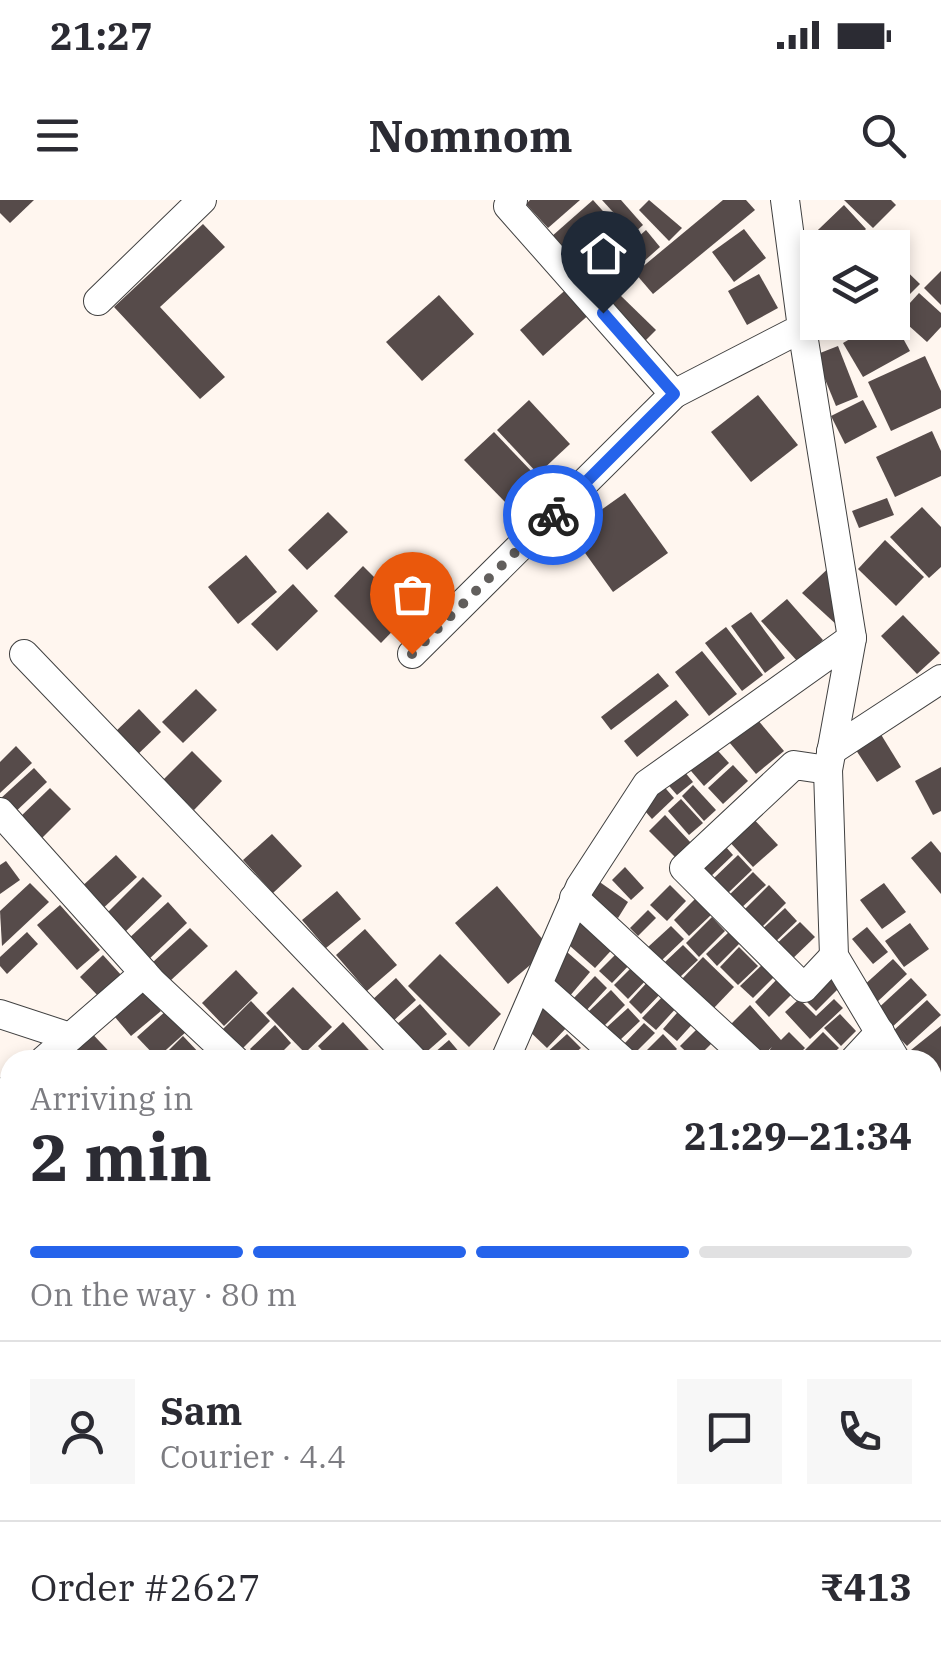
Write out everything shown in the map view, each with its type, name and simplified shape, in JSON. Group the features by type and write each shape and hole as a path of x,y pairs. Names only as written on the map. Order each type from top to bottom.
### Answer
{"street":[{"path":"98,301 202,200"},
{"path":"513,200 508,206 674,394"},
{"path":"785,200 800,313"},
{"path":"412,654 674,394 800,329"},
{"path":"804,340 852,638 830,761 834,956 890,1050"},
{"path":"510,1050 574,898 647,784 852,638"},
{"path":"24,654 403,1050"},
{"path":"834,956 804,988 684,868 794,766 830,761 941,679"},
{"path":"0,812 144,973 224,1050"},
{"path":"574,898 739,1050"},
{"path":"55,1050 144,973"},
{"path":"538,985 611,1050"},
{"path":"0,1014 70,1037"},
{"path":"863,1050 880,1032"}],"building":[{"path":"0,200 34,200 10,223 0,213"},
{"path":"530,200 580,200 548,228 526,204"},
{"path":"593,200 628,239 587,276 551,237"},
{"path":"602,200 621,200 643,225 633,234"},
{"path":"649,200 682,228 669,241 639,210"},
{"path":"723,200 746,200 755,210 653,294 635,273"},
{"path":"844,200 891,200 896,205 873,228"},
{"path":"844,205 866,229 865,230 818,230"},
{"path":"203,224 225,247 160,307 225,377 200,399 114,307"},
{"path":"744,229 766,258 734,282 712,252"},
{"path":"646,230 660,247 633,271 619,254"},
{"path":"616,256 634,275 602,305 585,286"},
{"path":"941,271 941,305 924,288"},
{"path":"759,274 778,308 747,325 728,291"},
{"path":"910,274 920,284 910,294"},
{"path":"570,286 593,311 543,356 520,330"},
{"path":"919,293 941,313 941,327 927,342 910,327 910,303"},
{"path":"619,294 656,330 641,345 605,308"},
{"path":"439,295 474,334 422,381 386,342"},
{"path":"904,340 910,351 863,377 843,343"},
{"path":"838,346 858,397 836,406 815,355"},
{"path":"925,356 941,391 941,408 891,431 868,382"},
{"path":"758,395 798,445 751,482 711,432"},
{"path":"529,400 570,444 538,474 497,430"},
{"path":"863,400 877,427 845,444 831,416"},
{"path":"932,431 941,451 941,476 895,497 876,457"},
{"path":"494,432 536,476 507,504 464,460"},
{"path":"625,493 668,553 613,592 570,532"},
{"path":"887,498 894,515 859,528 852,511"},
{"path":"922,507 941,527 941,567 929,578 890,537"},
{"path":"328,512 348,532 307,570 288,550"},
{"path":"885,540 924,577 896,606 858,569"},
{"path":"246,555 277,592 238,624 208,587"},
{"path":"834,563 838,626 802,593"},
{"path":"363,566 410,613 381,643 334,596"},
{"path":"293,584 318,611 277,651 251,624"},
{"path":"787,599 823,640 798,662 761,621"},
{"path":"751,612 785,658 765,673 731,626"},
{"path":"903,615 940,653 917,674 881,636"},
{"path":"726,627 763,675 742,691 705,643"},
{"path":"702,651 737,694 709,716 675,672"},
{"path":"658,673 669,686 611,730 601,717"},
{"path":"196,689 217,710 183,743 162,722"},
{"path":"676,700 689,715 637,757 624,741"},
{"path":"139,709 161,732 135,757 113,734"},
{"path":"757,719 784,751 756,774 729,742"},
{"path":"877,728 901,767 877,782 852,744"},
{"path":"710,742 729,763 704,786 685,764"},
{"path":"16,746 32,763 0,793 0,762"},
{"path":"192,751 222,781 194,810 163,780"},
{"path":"679,765 693,782 677,795 663,779"},
{"path":"733,765 748,781 723,804 708,788"},
{"path":"941,767 941,811 933,815 915,781"},
{"path":"34,768 47,782 11,816 0,799"},
{"path":"660,782 674,798 652,819 638,803"},
{"path":"693,785 716,810 704,821 682,796"},
{"path":"50,788 71,809 38,842 17,820"},
{"path":"681,799 703,823 689,835 668,811"},
{"path":"748,813 778,845 753,867 724,836"},
{"path":"665,815 692,844 677,859 649,831"},
{"path":"272,834 302,866 273,893 243,860"},
{"path":"719,839 733,855 707,880 691,865"},
{"path":"931,841 941,853 941,894 911,858"},
{"path":"116,855 137,877 99,912 78,890"},
{"path":"738,855 752,870 727,894 713,879"},
{"path":"6,861 20,880 0,894 0,865"},
{"path":"625,867 644,888 631,900 612,880"},
{"path":"753,872 766,885 739,910 727,897"},
{"path":"143,877 162,896 123,934 105,915"},
{"path":"594,878 628,902 618,918 583,894"},
{"path":"30,883 49,902 2,946 0,911"},
{"path":"884,883 906,912 882,929 860,900"},
{"path":"670,885 686,901 667,921 650,905"},
{"path":"769,885 786,903 754,935 737,917"},
{"path":"497,886 550,948 508,984 455,923"},
{"path":"337,891 361,919 326,948 302,920"},
{"path":"695,899 711,915 689,936 674,920"},
{"path":"168,902 187,923 146,962 126,941"},
{"path":"60,905 100,950 77,970 37,925"},
{"path":"785,908 797,921 770,947 758,933"},
{"path":"648,910 656,918 638,936 630,928"},
{"path":"584,913 618,943 595,968 561,938"},
{"path":"712,917 725,931 699,957 686,943"},
{"path":"800,922 815,937 787,964 772,948"},
{"path":"910,923 929,949 904,967 885,941"},
{"path":"671,926 684,939 661,961 648,947"},
{"path":"867,927 888,952 873,964 852,939"},
{"path":"190,928 208,946 170,981 152,963"},
{"path":"365,929 397,965 367,991 336,955"},
{"path":"27,932 38,944 7,974 0,966 0,957"},
{"path":"729,932 740,943 717,966 706,954"},
{"path":"683,945 698,960 680,977 665,962"},
{"path":"739,947 758,966 738,985 720,967"},
{"path":"622,948 634,960 612,983 599,971"},
{"path":"567,952 590,972 569,997 545,978"},
{"path":"440,954 501,1014 469,1047 408,986"},
{"path":"103,955 122,976 100,998 80,977"},
{"path":"703,957 734,987 712,1010 681,980"},
{"path":"893,959 907,974 876,1003 862,987"},
{"path":"637,962 650,976 628,999 614,985"},
{"path":"765,962 777,974 753,998 740,986"},
{"path":"827,968 843,984 816,1011 800,995"},
{"path":"236,970 258,993 224,1026 202,1003"},
{"path":"781,975 796,990 769,1017 755,1002"},
{"path":"595,976 607,988 584,1013 571,1001"},
{"path":"652,977 665,989 641,1014 629,1002"},
{"path":"396,978 416,1000 391,1023 371,1001"},
{"path":"911,978 927,995 890,1029 874,1012"},
{"path":"139,985 161,1011 131,1036 109,1010"},
{"path":"293,987 332,1027 308,1050 302,1050 266,1013"},
{"path":"611,990 625,1005 602,1028 587,1013"},
{"path":"666,993 679,1005 656,1030 642,1018"},
{"path":"799,999 816,1016 834,999 843,1008 810,1039 785,1012"},
{"path":"927,1000 941,1015 907,1046 893,1031"},
{"path":"251,1001 270,1021 241,1050 222,1030"},
{"path":"549,1002 571,1023 547,1048 525,1027"},
{"path":"420,1004 447,1034 429,1050 418,1050 396,1025"},
{"path":"750,1005 781,1040 789,1032 805,1048 750,1050 727,1028"},
{"path":"683,1006 697,1019 677,1041 663,1029"},
{"path":"628,1008 640,1021 619,1041 607,1027"},
{"path":"167,1010 187,1031 166,1050 149,1050 137,1037"},
{"path":"840,1014 856,1031 841,1046 824,1028"},
{"path":"343,1022 369,1050 322,1050 318,1046"},
{"path":"644,1023 655,1033 638,1050 630,1050 624,1044"},
{"path":"275,1025 291,1043 284,1050 250,1049"},
{"path":"701,1025 716,1039 705,1050 684,1050 680,1046"},
{"path":"941,1026 941,1050 911,1050"},
{"path":"86,1027 108,1050 68,1050 65,1047"},
{"path":"823,1032 839,1048 837,1050 805,1050"},
{"path":"567,1034 581,1048 579,1050 549,1050"},
{"path":"663,1034 677,1049 676,1050 647,1050"},
{"path":"183,1036 196,1050 169,1050"},
{"path":"449,1040 458,1050 438,1050"}],"way so far":[{"path":"412,654 553,515"}],"route":[{"path":"553,515 674,394 603,313"}]}
